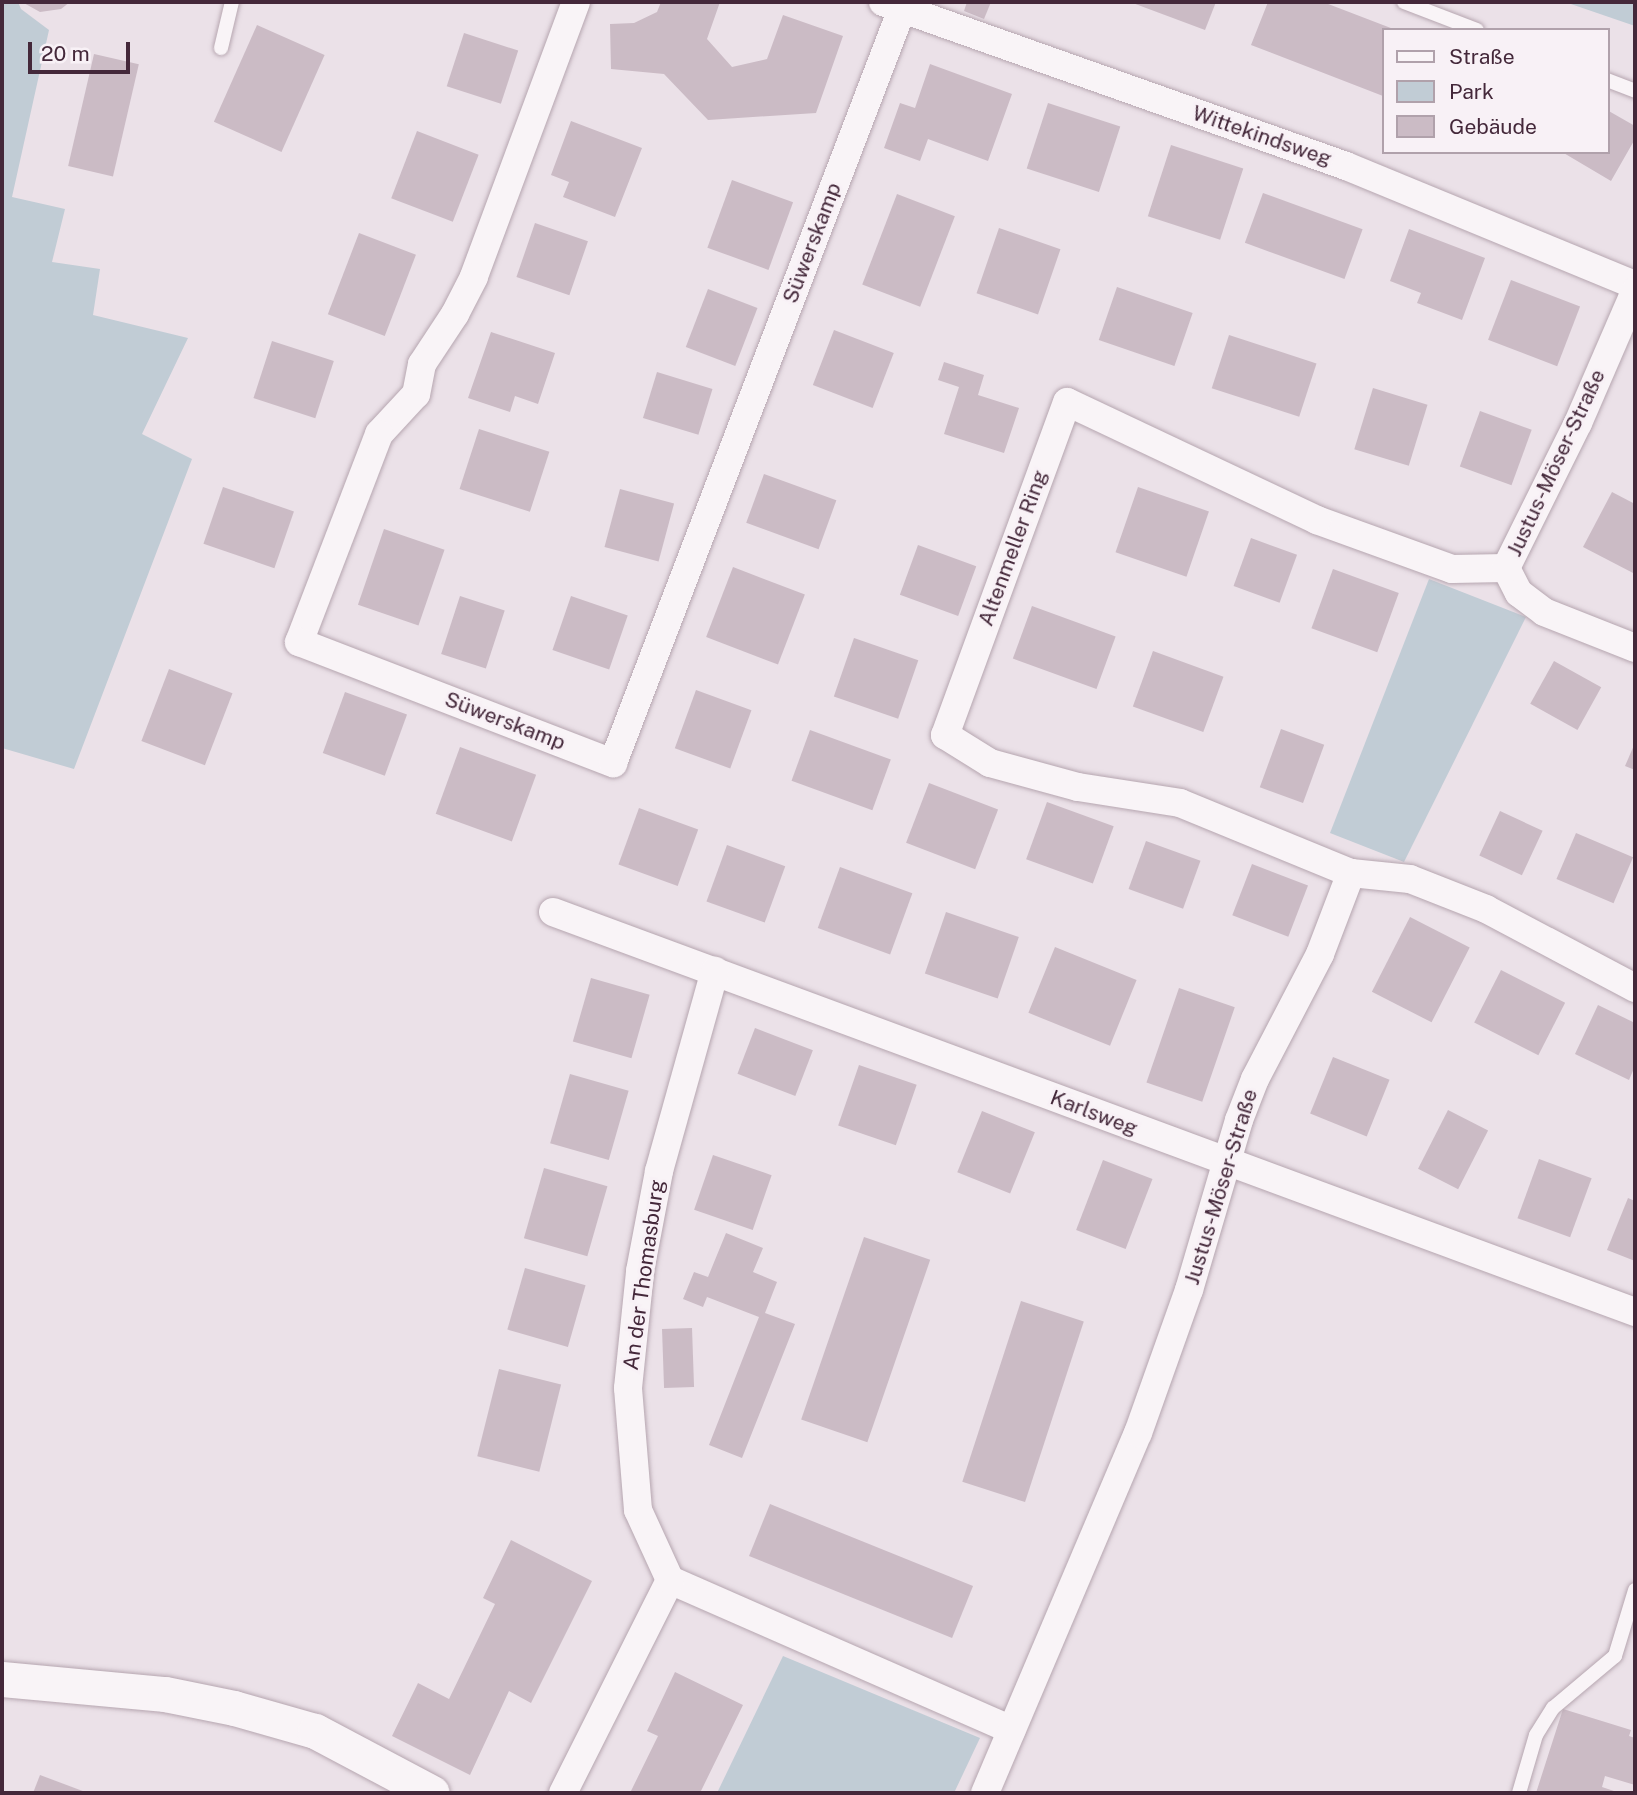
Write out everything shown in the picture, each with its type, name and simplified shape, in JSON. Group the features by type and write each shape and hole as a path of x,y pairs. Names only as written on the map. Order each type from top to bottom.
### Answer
{"street":[{"name":"Süwerskamp","path":"576,2 474,277 455,314 422,364 416,394 379,434 299,642 613,762 892,5"},
{"name":"Wittekindsweg","path":"892,5 1346,166 1635,288"},
{"name":"Justus-Möser-Straße","path":"1635,288 1578,423 1506,568 1519,593 1544,612 1635,648"},
{"name":"Altenmeller Ring","path":"1351,873 1180,803 1079,787 990,762 945,735 1067,401 1317,520 1452,569 1506,568"},
{"name":"Justus-Möser-Straße","path":"985,1793 1066,1608 1138,1433 1189,1290 1226,1163 1255,1079 1320,954 1351,873"},
{"path":"1351,873 1410,879 1486,909 1635,988"},
{"name":"Karlsweg","path":"553,912 1635,1312"},
{"name":"An der Thomasburg","path":"670,1580 638,1510 628,1388 640,1271 659,1171 715,971"},
{"path":"563,1793 670,1580 1011,1730"},
{"path":"2,1679 165,1694 233,1709 315,1731 432,1793"}],"lane":[{"path":"221,48 232,2"},
{"path":"1404,2 1472,28"},
{"path":"1609,81 1635,91"},
{"path":"1519,1793 1536,1735 1553,1708 1615,1656 1635,1590"}],"green space":[{"path":"2,2 18,2 21,9 49,30 12,197 65,209 52,262 100,269 93,315 188,338 142,434 192,459 74,769 2,748"},
{"path":"1565,2 1635,2 1635,26"},
{"path":"1429,579 1526,617 1404,862 1330,833"},
{"path":"783,1656 980,1738 954,1793 717,1793"}],"building":[{"path":"22,2 70,2 61,9 40,12"},
{"path":"661,2 720,2 707,39 732,67 767,59 783,15 843,36 816,113 708,120 664,74 611,69 610,24 634,23 657,12"},
{"path":"967,2 991,2 984,19 964,11"},
{"path":"1130,2 1216,2 1205,30"},
{"path":"1268,2 1323,2 1391,28 1382,28 1382,96 1251,45"},
{"path":"257,25 325,55 281,152 214,122"},
{"path":"464,33 518,51 501,104 447,86"},
{"path":"94,54 139,64 113,176 68,166"},
{"path":"930,64 1012,94 988,161 928,139 920,161 884,148 900,103 915,108"},
{"path":"1048,103 1120,126 1099,192 1027,169"},
{"path":"1609,111 1635,126 1635,139 1611,181 1565,154 1609,154"},
{"path":"571,121 642,148 615,217 563,197 569,182 551,175"},
{"path":"417,131 479,155 453,222 391,198"},
{"path":"1171,145 1243,168 1220,240 1148,216"},
{"path":"732,180 793,202 768,270 707,248"},
{"path":"1263,193 1363,229 1344,279 1245,243"},
{"path":"897,194 955,216 920,307 862,285"},
{"path":"535,223 588,241 569,295 516,277"},
{"path":"999,228 1060,249 1038,314 977,293"},
{"path":"1409,229 1485,258 1462,320 1417,303 1421,293 1390,281"},
{"path":"359,233 416,255 385,336 328,314"},
{"path":"1511,280 1580,307 1557,366 1488,340"},
{"path":"1117,287 1193,313 1174,366 1099,340"},
{"path":"708,289 757,308 735,366 686,347"},
{"path":"834,330 894,353 873,408 813,385"},
{"path":"491,332 555,353 538,404 515,396 510,412 468,398"},
{"path":"1229,335 1316,363 1299,417 1212,388"},
{"path":"272,341 334,361 315,418 253,398"},
{"path":"944,362 984,375 978,395 1019,408 1004,453 944,434 959,387 938,380"},
{"path":"657,372 712,389 698,435 643,418"},
{"path":"1373,388 1428,405 1409,466 1354,449"},
{"path":"1480,411 1532,430 1512,485 1460,466"},
{"path":"479,429 549,452 530,512 460,489"},
{"path":"764,474 836,500 819,549 746,523"},
{"path":"223,487 294,511 274,568 203,544"},
{"path":"1138,487 1209,511 1186,577 1116,552"},
{"path":"620,489 674,503 659,561 604,547"},
{"path":"1612,492 1635,504 1635,574 1583,547"},
{"path":"384,529 445,550 418,625 358,605"},
{"path":"1251,538 1297,555 1280,603 1234,586"},
{"path":"918,545 976,566 958,616 900,595"},
{"path":"733,567 805,595 778,665 706,637"},
{"path":"1333,569 1399,593 1377,652 1311,628"},
{"path":"460,596 505,611 486,669 441,654"},
{"path":"571,596 628,616 609,669 552,650"},
{"path":"1032,606 1116,636 1096,689 1013,659"},
{"path":"854,638 918,660 898,719 834,697"},
{"path":"1153,651 1223,677 1203,732 1133,706"},
{"path":"1554,661 1601,687 1577,730 1530,704"},
{"path":"169,669 232,693 205,765 141,741"},
{"path":"696,690 751,710 730,768 675,748"},
{"path":"345,692 407,715 385,776 323,753"},
{"path":"1281,729 1324,745 1303,803 1260,787"},
{"path":"810,730 891,759 872,810 792,781"},
{"path":"1635,743 1635,770 1625,766"},
{"path":"460,747 536,775 512,841 436,814"},
{"path":"929,783 998,810 975,869 906,843"},
{"path":"1047,802 1114,826 1093,884 1026,859"},
{"path":"639,808 698,830 678,886 618,864"},
{"path":"1500,811 1543,831 1522,875 1479,855"},
{"path":"1576,833 1633,857 1614,903 1556,879"},
{"path":"1146,841 1201,861 1183,909 1129,889"},
{"path":"727,845 785,866 765,923 706,901"},
{"path":"1252,864 1308,886 1288,937 1232,915"},
{"path":"840,867 912,893 890,954 818,928"},
{"path":"946,912 1019,937 998,999 925,973"},
{"path":"1410,917 1470,947 1432,1022 1372,992"},
{"path":"1055,947 1137,980 1110,1046 1028,1013"},
{"path":"1501,970 1565,1003 1538,1055 1474,1023"},
{"path":"591,978 650,995 631,1058 573,1041"},
{"path":"1179,988 1235,1007 1202,1102 1146,1083"},
{"path":"1598,1005 1635,1023 1635,1066 1629,1080 1575,1054"},
{"path":"755,1028 813,1050 795,1096 737,1074"},
{"path":"1333,1057 1390,1080 1367,1136 1310,1114"},
{"path":"859,1065 917,1085 896,1145 838,1126"},
{"path":"570,1074 629,1091 609,1160 550,1143"},
{"path":"1448,1110 1488,1130 1458,1189 1418,1169"},
{"path":"982,1111 1035,1132 1010,1194 957,1172"},
{"path":"713,1155 772,1175 753,1230 694,1210"},
{"path":"1539,1159 1592,1178 1570,1237 1517,1218"},
{"path":"1103,1160 1152,1179 1126,1249 1076,1230"},
{"path":"544,1168 607,1186 587,1256 524,1238"},
{"path":"1628,1198 1635,1201 1635,1261 1607,1250"},
{"path":"726,1233 763,1248 753,1272 777,1282 765,1313 795,1324 742,1458 709,1445 759,1317 707,1297 703,1307 683,1299 694,1272 708,1277"},
{"path":"864,1237 930,1260 867,1442 801,1419"},
{"path":"525,1268 586,1285 568,1347 507,1330"},
{"path":"1021,1301 1084,1321 1025,1502 962,1482"},
{"path":"692,1328 694,1387 664,1388 662,1329"},
{"path":"499,1369 561,1384 539,1472 477,1456"},
{"path":"770,1504 973,1586 952,1638 749,1556"},
{"path":"511,1540 592,1581 531,1703 509,1691 470,1775 392,1736 418,1683 449,1699 495,1604 483,1598"},
{"path":"675,1672 743,1705 700,1793 630,1793 658,1736 647,1731"},
{"path":"1563,1709 1631,1730 1629,1736 1635,1738 1635,1785 1605,1776 1602,1787 1620,1793 1536,1793"},
{"path":"40,1775 88,1793 33,1793"}]}
